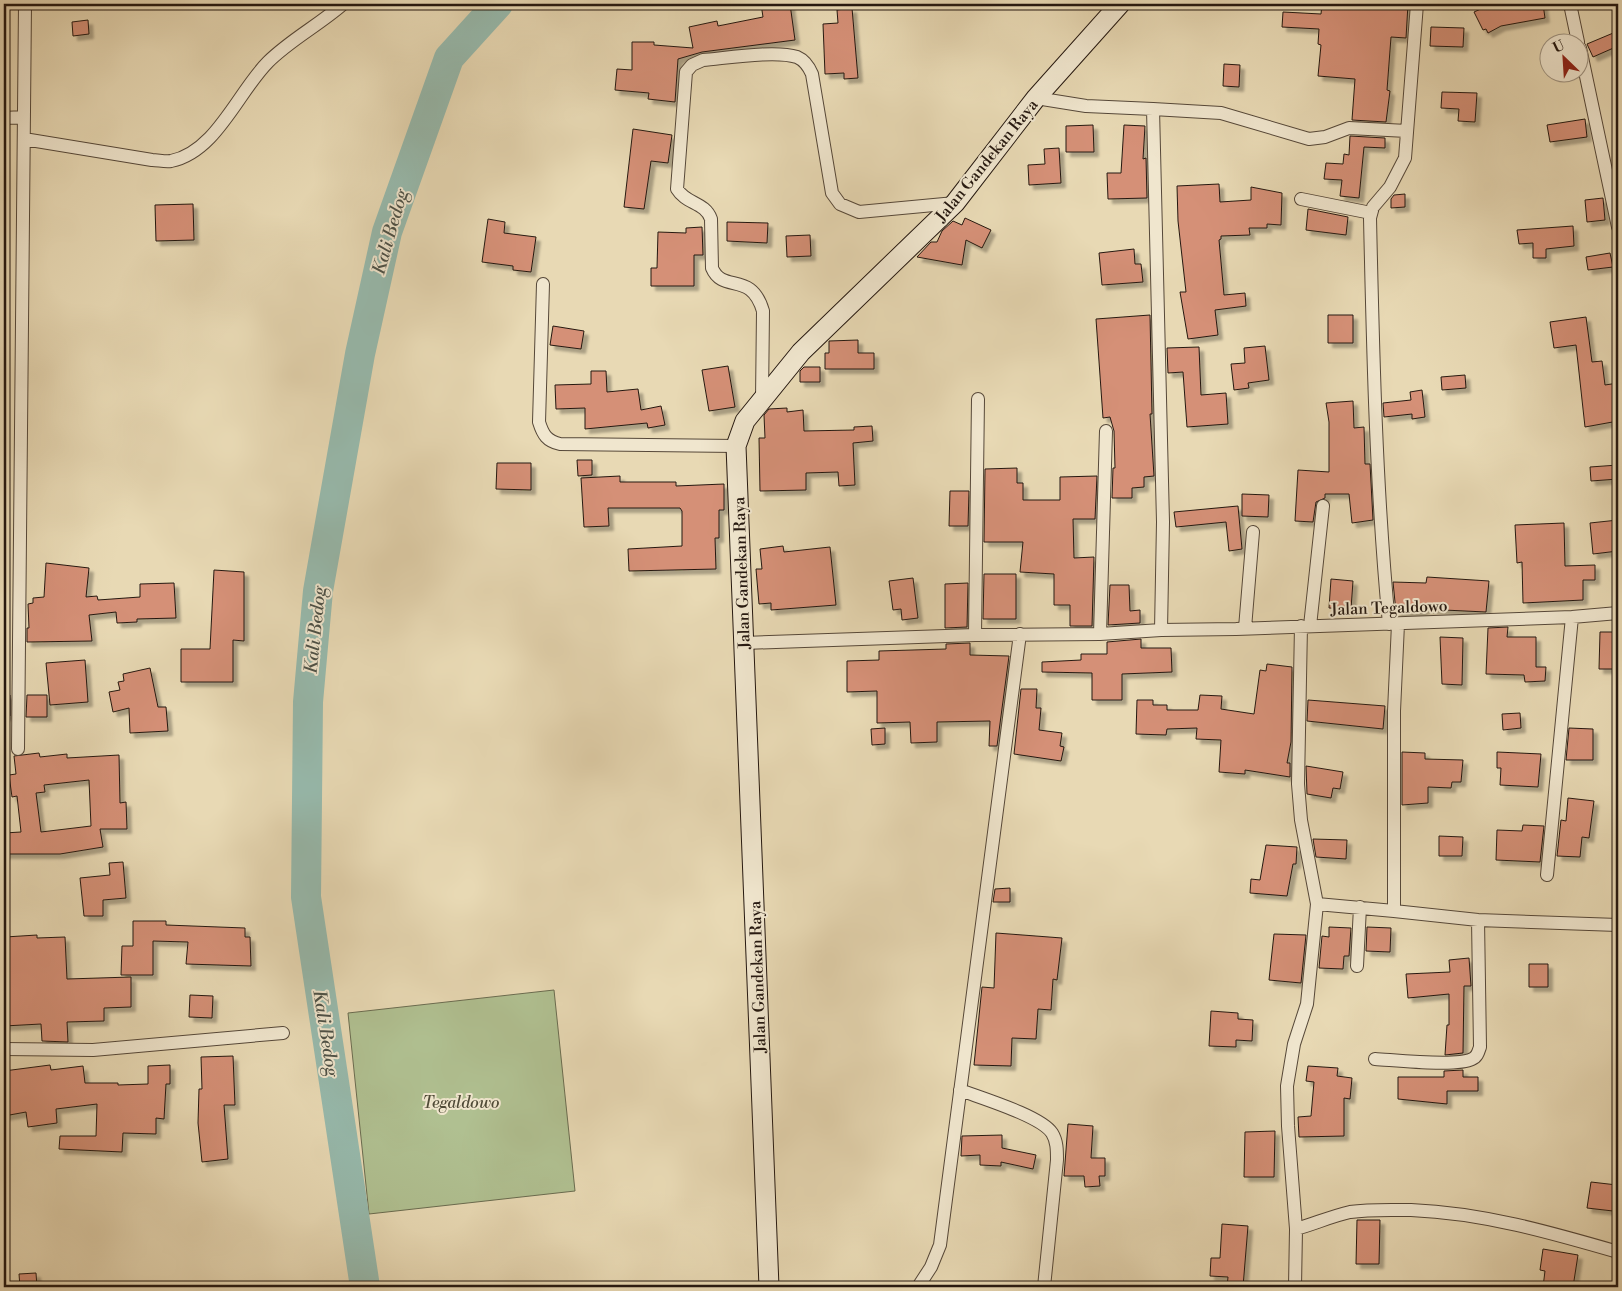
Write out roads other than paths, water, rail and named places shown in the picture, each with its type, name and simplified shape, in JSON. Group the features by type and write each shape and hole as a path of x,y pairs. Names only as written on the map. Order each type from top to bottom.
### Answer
{"street":[{"path":"18,749 25,4"},
{"path":"24,138 152,160 171,161 190,153 207,141 266,64 281,49 322,22 343,4"},
{"name":"Jalan Gandekan Raya","path":"769,1287 736,446 745,421 801,352 955,203 1036,98 1120,4"},
{"path":"1394,911 1393,624 1379,523 1375,445 1371,213 1400,171 1406,158 1417,4"},
{"path":"1570,4 1576,32"},
{"path":"762,399 763,311 759,298 752,289 743,284 720,279 715,274 712,268 711,219 709,212 704,207 684,199 677,189 686,72 692,65 703,60 783,55 798,58 806,63 812,74 832,193 840,204 860,212 955,203"},
{"path":"1587,82 1618,227"},
{"path":"1036,98 1086,106 1222,113 1309,138 1325,137 1348,128 1407,130"},
{"path":"1153,109 1163,522 1161,630"},
{"path":"4,118 24,117"},
{"path":"1301,198 1371,213"},
{"path":"543,284 539,422 543,434 549,441 560,444 736,446"},
{"path":"976,635 978,399"},
{"path":"1100,634 1106,431"},
{"path":"1295,1287 1296,1229 1288,1126 1287,1086 1294,1044 1307,1004 1317,904 1304,843 1298,790 1305,626 1323,506"},
{"path":"1245,628 1253,532"},
{"name":"Jalan Tegaldowo","path":"744,643 1393,624 1572,617 1618,613"},
{"path":"1546,875 1572,617"},
{"path":"918,1287 931,1267 940,1246 1020,634"},
{"path":"1317,904 1478,920 1618,925"},
{"path":"1357,966 1360,907"},
{"path":"1375,1059 1456,1062 1470,1060 1477,1056 1480,1047 1478,920"},
{"path":"4,1049 93,1050 283,1033"},
{"path":"960,1090 1039,1121 1053,1134 1057,1145 1058,1160 1044,1287"},
{"path":"1296,1229 1350,1212 1389,1210 1433,1211 1478,1215 1618,1252"}],"waterway":[{"name":"Kali Bedog","path":"365,1287 306,897 308,702 318,591 360,354 387,232 449,58 498,4"}],"park label":[{"name":"Tegaldowo","path":"461,1102"}]}
